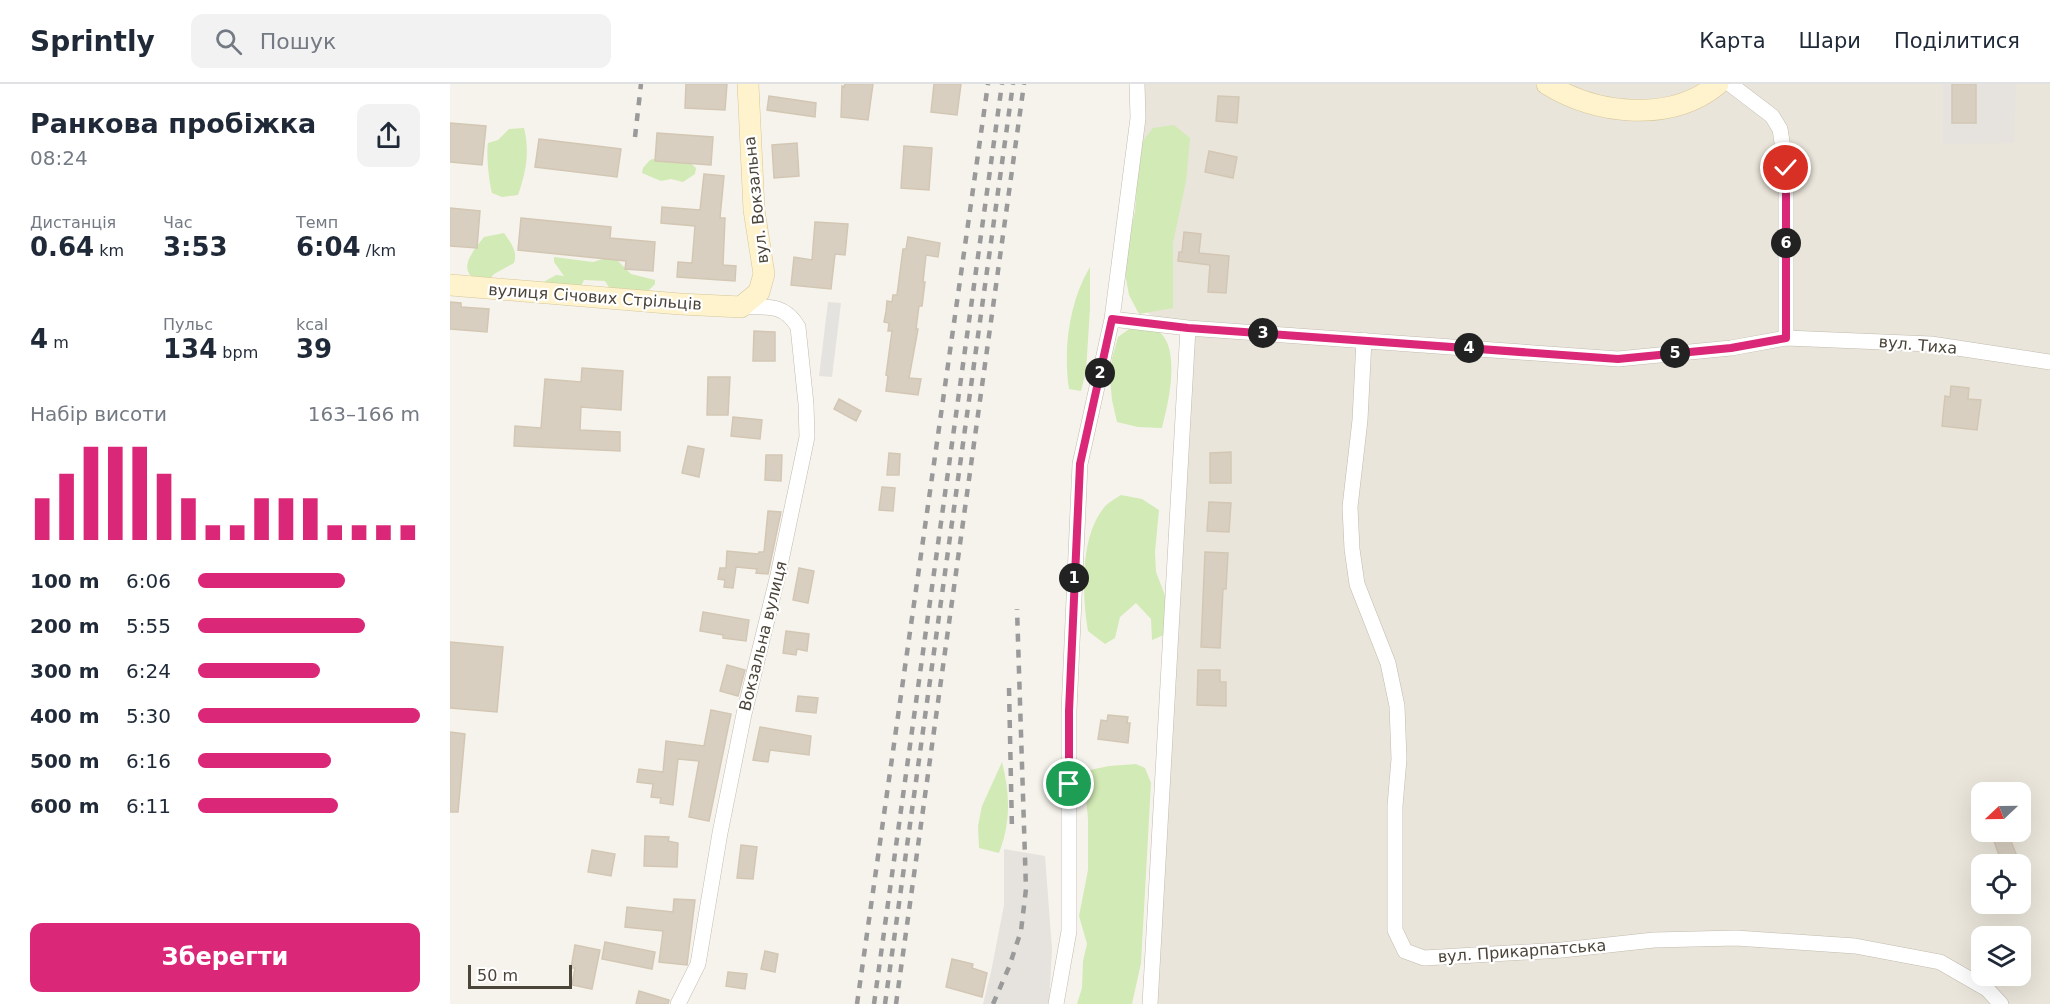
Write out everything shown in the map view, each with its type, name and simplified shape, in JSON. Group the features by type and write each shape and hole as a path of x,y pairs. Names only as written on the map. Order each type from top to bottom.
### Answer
{"street":[{"name":"вул. Вокзальна","path":"741,307 759,292 764,274 754,210 748,84"},
{"path":"1056,1004 1069,931 1069,711 1080,464 1112,319 1138,118 1137,84"},
{"path":"1547,84 1586,102 1640,111 1664,109 1682,104 1711,90 1718,84"},
{"path":"1730,84 1772,116 1780,129 1786,168 1786,338"},
{"name":"вулиця Січових Стрільців","path":"450,285 741,307"},
{"name":"Вокзальна вулиця","path":"678,1004 698,964 720,833 744,714 778,575 807,437 798,327 792,317 783,311 773,308 741,307"},
{"name":"вул. Тиха","path":"1112,319 1188,328 1618,359 1731,348 1786,338 1931,344 2050,362"},
{"path":"1150,1004 1188,328"},
{"name":"вул. Прикарпатська","path":"1364,340 1360,420 1350,507 1352,549 1357,584 1388,663 1397,706 1399,759 1395,806 1395,930 1405,951 1424,958 1562,950 1654,940 1736,938 1855,946 1940,962 1987,989 2001,1004"}],"shaded area":[{"path":"1143,84 2050,84 2050,1004 1143,1004 1191,338 1134,305"},
{"path":"1943,84 2016,84 2014,143 1943,144"},
{"path":"828,302 841,303 832,377 819,376"},
{"path":"1004,849 1045,856 1052,949 1049,1004 983,1004 1004,905"}],"green space":[{"path":"1174,125 1190,138 1186,181 1173,243 1173,308 1139,314 1129,295 1125,274 1126,253 1135,211 1140,145 1153,128"},
{"path":"524,128 527,145 526,162 518,195 502,197 492,193 488,168 488,143 498,140 509,129"},
{"path":"660,157 687,160 696,168 695,174 683,182 671,179 661,181 642,173 650,160"},
{"path":"504,233 514,251 514,263 494,274 485,284 475,280 467,269 474,250 484,237"},
{"path":"613,256 631,274 655,280 655,284 644,295 610,289 605,281 584,280 580,288 540,284 556,275 564,276 554,262 554,257 593,262"},
{"path":"1090,267 1086,371 1081,391 1069,389 1067,342 1077,295"},
{"path":"1136,324 1155,329 1164,336 1169,347 1170,390 1162,428 1138,427 1117,422 1110,379 1112,358 1118,337"},
{"path":"1121,495 1142,499 1159,510 1155,552 1156,572 1171,611 1171,632 1152,640 1151,619 1136,603 1120,617 1115,638 1105,644 1088,631 1084,585 1085,568 1090,535 1096,521 1105,507"},
{"path":"1002,762 1007,785 1008,808 1006,830 999,853 979,848 978,826 982,806"},
{"path":"1136,764 1145,768 1151,783 1141,963 1132,1004 1077,1004 1082,988 1083,961 1087,944 1079,916 1088,870 1088,819 1084,779 1090,770"}],"building":[{"path":"686,84 727,84 725,110 685,108"},
{"path":"845,84 873,84 868,120 841,117 842,86 844,87"},
{"path":"934,84 961,84 957,115 931,112"},
{"path":"1952,84 1976,84 1976,123 1952,123"},
{"path":"769,96 816,103 815,117 767,110"},
{"path":"1218,96 1239,97 1237,123 1216,121"},
{"path":"450,123 486,126 482,165 450,162"},
{"path":"657,133 713,137 711,165 655,161"},
{"path":"539,139 621,149 617,177 535,167"},
{"path":"797,143 799,176 774,178 772,145"},
{"path":"904,146 932,148 929,190 901,188"},
{"path":"1209,151 1237,157 1233,178 1205,172"},
{"path":"704,174 724,176 720,218 725,218 723,265 736,266 735,281 677,277 678,262 692,263 695,226 661,223 662,207 700,210"},
{"path":"450,208 480,211 477,248 450,246"},
{"path":"521,218 611,227 610,238 655,242 653,271 625,269 626,261 518,250"},
{"path":"815,222 848,224 845,255 835,254 831,289 791,285 794,257 812,260"},
{"path":"1184,232 1201,234 1199,253 1229,256 1226,293 1208,292 1210,265 1178,261 1179,252 1182,252"},
{"path":"908,237 940,243 938,257 926,255 922,306 919,306 916,329 918,329 909,378 921,379 918,395 886,391 892,331 888,331 889,323 884,322 887,301 892,302 893,295 897,295 903,249 906,249"},
{"path":"450,302 461,303 461,307 489,309 487,332 450,329"},
{"path":"754,331 775,332 775,361 753,361"},
{"path":"582,368 623,371 621,410 581,407 580,430 620,432 620,451 514,446 515,426 541,428 545,379 581,382"},
{"path":"708,377 730,377 728,415 707,415"},
{"path":"1951,386 1969,388 1968,399 1981,400 1977,430 1942,426 1945,396 1950,397"},
{"path":"839,399 861,411 856,421 834,409"},
{"path":"733,417 762,420 760,439 731,436"},
{"path":"688,446 704,449 699,477 682,473"},
{"path":"1231,452 1231,483 1210,483 1210,453"},
{"path":"889,453 900,454 899,475 887,475"},
{"path":"766,455 782,455 781,481 765,480"},
{"path":"882,487 895,488 893,511 879,510"},
{"path":"1209,502 1231,503 1229,532 1207,531"},
{"path":"768,511 781,512 768,574 756,573 757,569 736,567 733,588 724,587 725,580 718,579 720,568 726,568 727,551 758,554 764,552"},
{"path":"1205,552 1228,553 1226,589 1223,589 1220,648 1201,647"},
{"path":"799,568 814,571 808,603 793,600"},
{"path":"703,612 749,620 746,641 723,638 723,635 700,631"},
{"path":"786,631 809,634 807,651 797,649 796,655 783,653"},
{"path":"450,642 503,647 497,712 450,708"},
{"path":"727,665 745,670 738,696 720,691"},
{"path":"1198,670 1220,670 1220,682 1226,682 1226,706 1197,705"},
{"path":"798,696 818,698 816,713 796,711"},
{"path":"711,710 731,714 709,821 689,817 699,761 678,759 673,805 660,803 661,798 651,797 653,784 637,782 639,769 663,772 666,741 704,746"},
{"path":"1108,715 1128,717 1127,723 1130,723 1128,743 1098,739 1101,720 1107,721"},
{"path":"760,727 811,736 809,755 770,750 768,762 753,760"},
{"path":"450,732 465,734 458,812 450,812"},
{"path":"645,836 669,837 668,841 678,843 677,867 644,866"},
{"path":"1994,842 2011,842 2016,854 1999,854"},
{"path":"741,845 757,847 753,879 737,878"},
{"path":"592,850 615,854 611,876 588,872"},
{"path":"674,899 695,900 687,965 659,962 663,931 625,927 627,907 673,912"},
{"path":"605,942 655,952 652,969 602,959"},
{"path":"575,945 600,950 592,989 572,985 575,968 571,968"},
{"path":"765,951 778,954 775,972 761,969"},
{"path":"952,959 973,964 972,968 987,973 982,997 946,987"},
{"path":"728,972 747,974 745,989 726,986"},
{"path":"639,991 669,1000 668,1004 636,1004"}],"railway":[{"path":"635,137 641,84"},
{"path":"857,1004 988,84"},
{"path":"874,1004 1002,84"},
{"path":"885,1004 1013,84"},
{"path":"896,1004 1024,84"},
{"path":"993,1004 1021,931 1026,889 1017,609"},
{"path":"1009,688 1012,830"}],"route":[{"path":"1069,784 1069,711 1080,464 1112,319 1188,328 1618,359 1731,348 1786,338 1786,168"}]}
